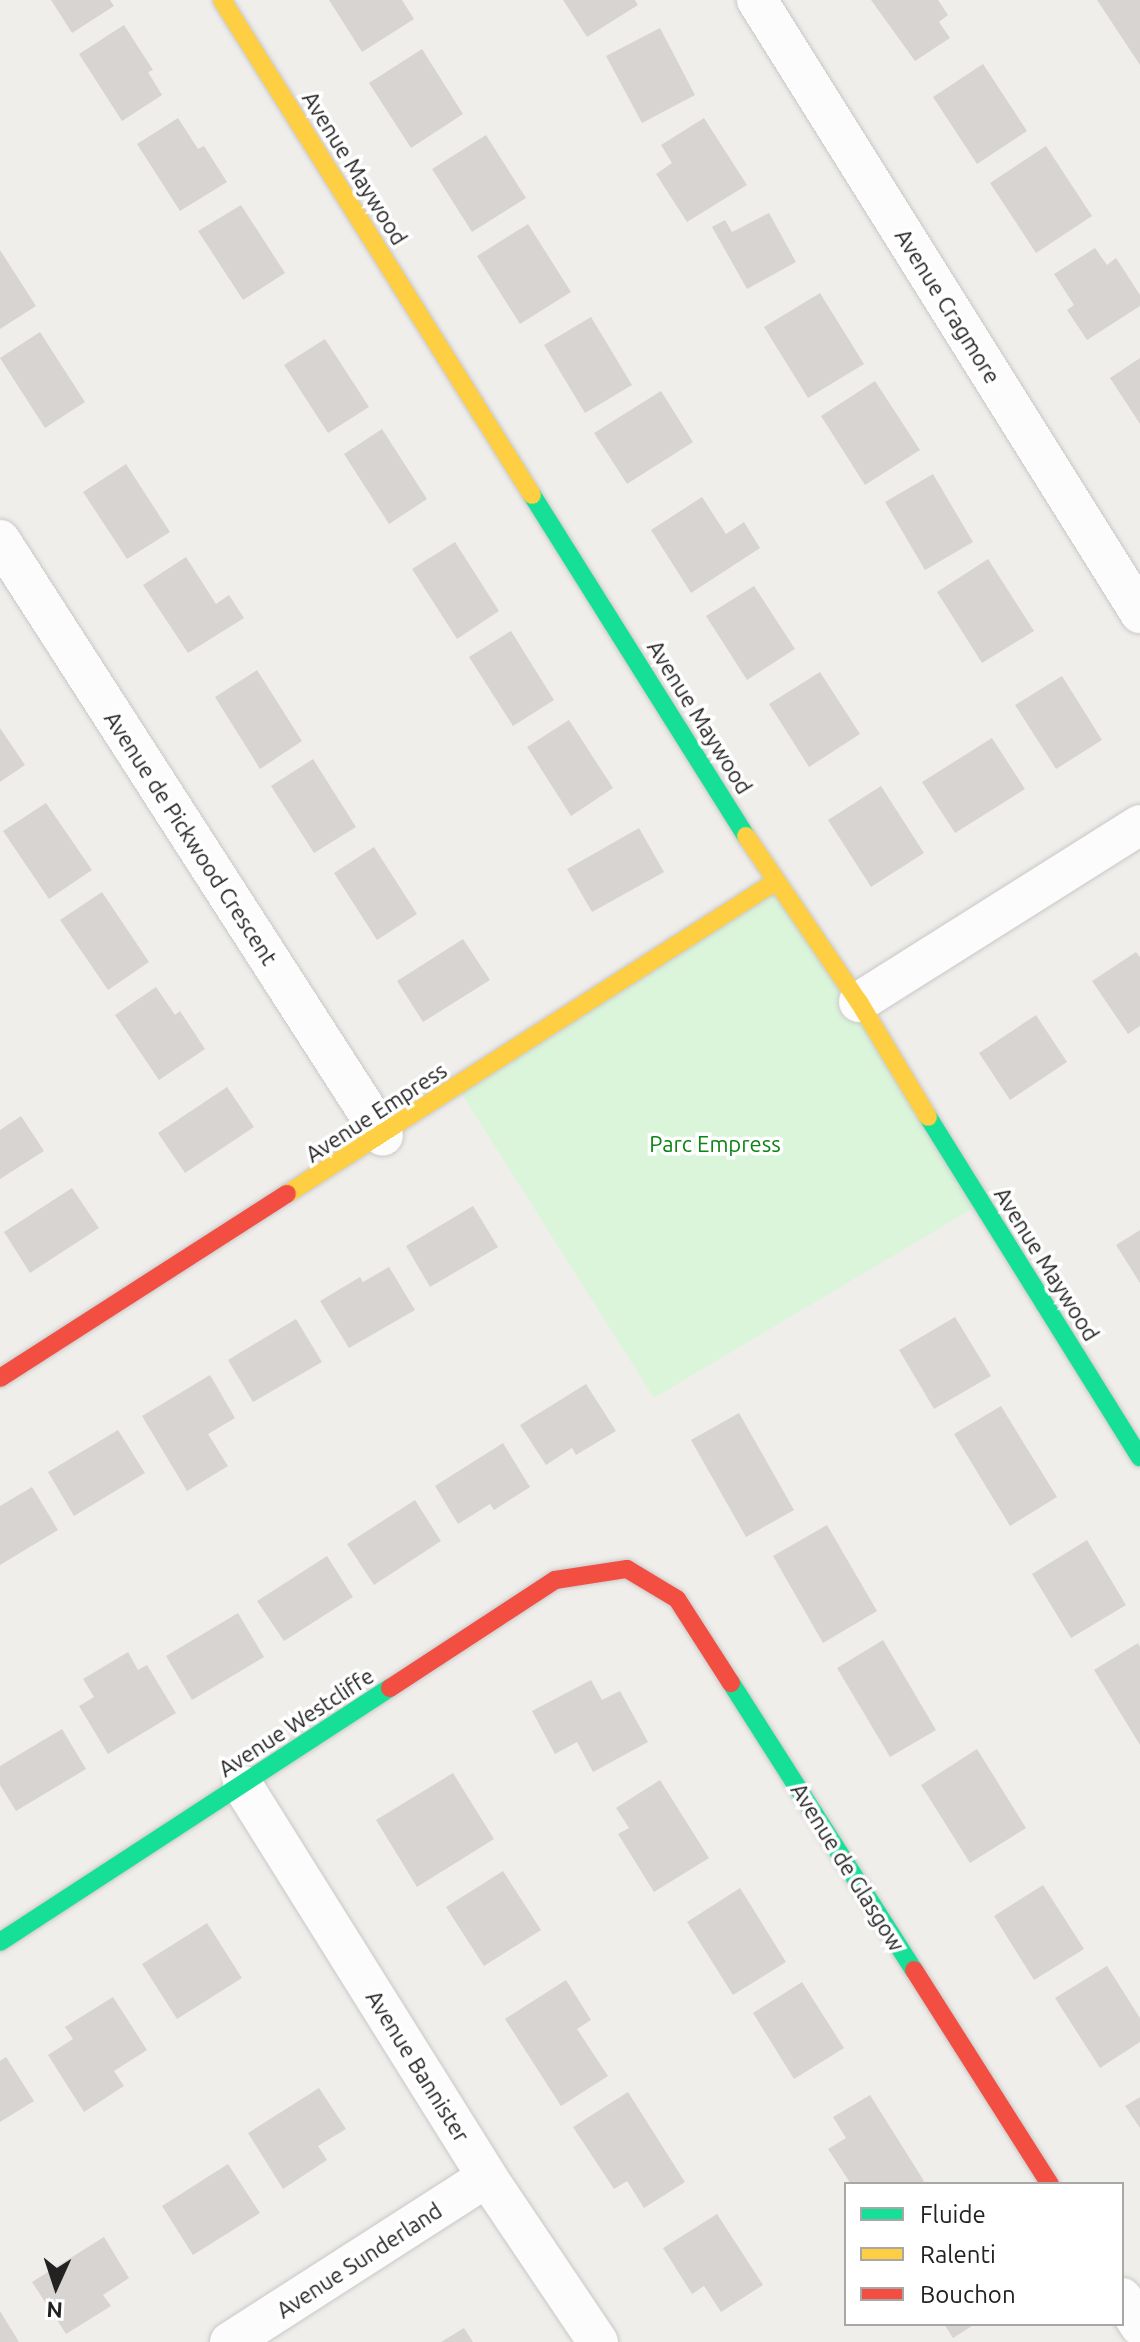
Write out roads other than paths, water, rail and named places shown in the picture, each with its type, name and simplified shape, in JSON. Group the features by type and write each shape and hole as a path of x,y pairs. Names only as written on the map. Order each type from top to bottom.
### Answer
{"street":[{"name":"Avenue Maywood","path":"222,0 775,882 859,1002 980,1204 1128,1412 1140,1457"},
{"name":"Avenue Cragmore","path":"757,0 1140,613"},
{"name":"Avenue de Pickwood Crescent","path":"0,540 383,1136"},
{"path":"859,1002 1140,825"},
{"name":"Avenue Empress","path":"0,1378 383,1136 775,882"},
{"name":"Avenue Westcliffe","path":"0,1942 555,1580 627,1569"},
{"name":"Avenue de Glasgow","path":"627,1569 677,1599 1049,2182"},
{"name":"Avenue Bannister","path":"243,1786 487,2177 598,2342"},
{"name":"Avenue Sunderland","path":"230,2342 487,2177"},
{"path":"1124,2301 1140,2326"}],"park label":[{"name":"Parc Empress","path":"715,1144"}]}
